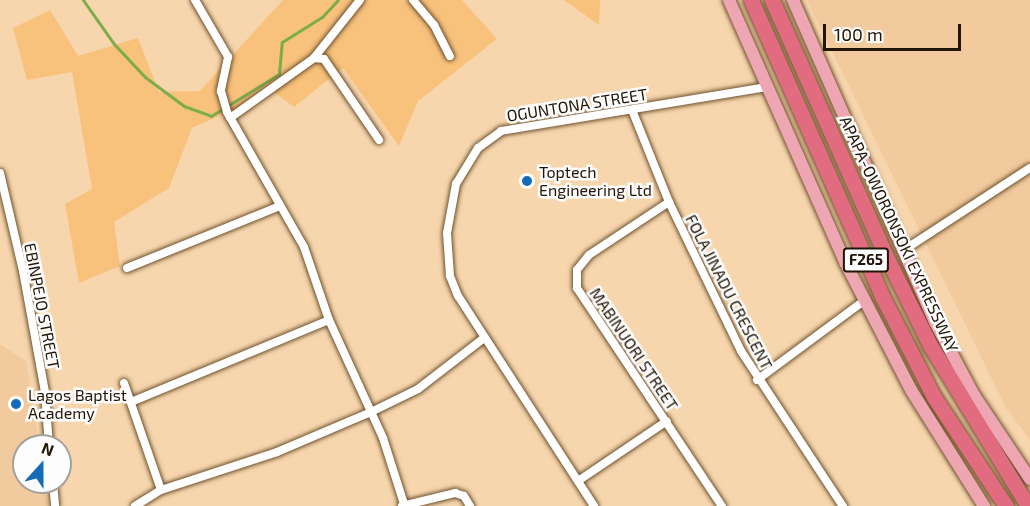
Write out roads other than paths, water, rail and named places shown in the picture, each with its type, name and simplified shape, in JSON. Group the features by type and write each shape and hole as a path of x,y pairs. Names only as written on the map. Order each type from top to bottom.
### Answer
{"highway":[{"name":"F265","path":"751,0 881,294 934,397 1006,506"},
{"name":"APAPA-OWORONSOKI EXPRESSWAY","path":"772,0 885,254 930,345 1028,506"}],"main road":[{"path":"729,0 864,300 911,390 984,506"},
{"path":"793,0 935,322 974,395 1030,479"}],"street":[{"path":"195,0 228,57 221,91 229,115 304,247 329,320 369,413 383,438 403,505 455,493 464,495 470,506"},
{"path":"229,115 314,58 360,0"},
{"path":"413,0 435,25 450,56"},
{"path":"314,58 324,59 379,140"},
{"name":"OGUNTONA STREET","path":"594,506 458,296 448,254 450,208 467,162 478,148 501,131 767,87"},
{"name":"FOLA JINADU CRESCENT","path":"632,110 669,202 757,380 843,506"},
{"path":"904,250 1030,168"},
{"name":"EBINPEJO STREET","path":"0,173 23,271 45,392 49,434"},
{"name":"MABINUORI STREET","path":"669,202 589,255 576,277 587,307 668,421 722,506"},
{"path":"127,268 280,206"},
{"path":"757,380 864,300"},
{"path":"131,402 329,320"},
{"path":"135,506 161,490 277,452 369,413 418,389 484,338"},
{"path":"124,383 161,490"},
{"path":"578,480 668,421"}],"waterway":[{"path":"83,0 114,44 145,77 184,106 211,116 279,74 282,42 322,17 338,0"}],"place":[{"name":"Toptech Engineering Ltd","path":"527,181"},
{"name":"Lagos Baptist Academy","path":"16,404"}]}
